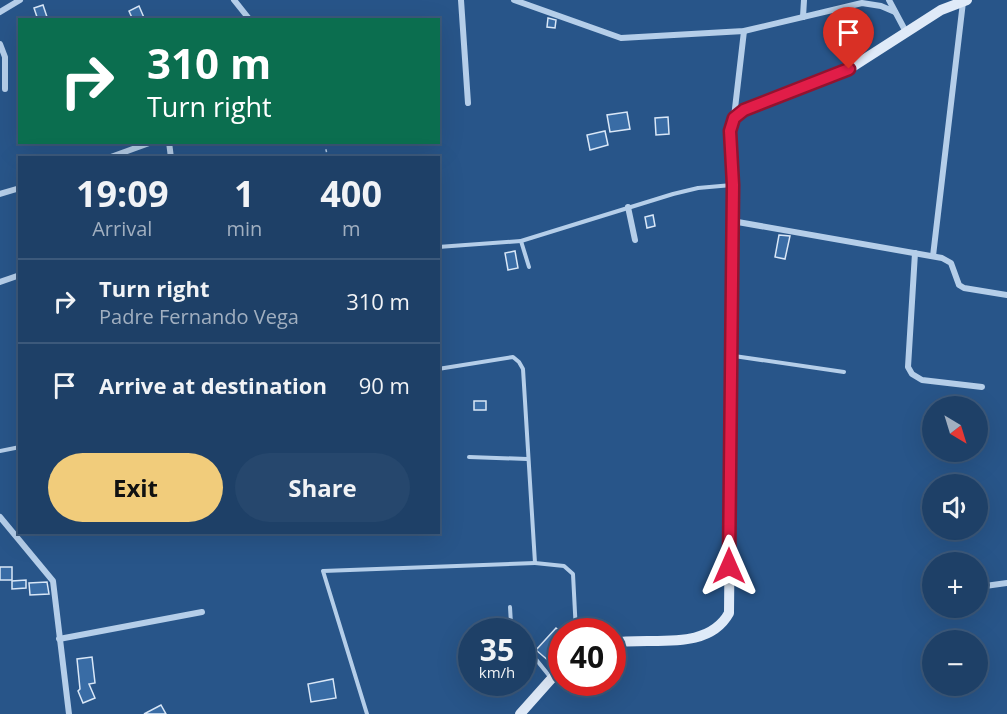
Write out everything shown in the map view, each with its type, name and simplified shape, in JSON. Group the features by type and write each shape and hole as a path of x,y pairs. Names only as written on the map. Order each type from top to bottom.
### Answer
{"street":[{"path":"0,12 21,0"},
{"path":"234,0 248,18"},
{"path":"461,0 468,103"},
{"path":"514,0 621,38 744,31 862,3 881,6 896,12"},
{"path":"803,17 804,0"},
{"path":"889,0 906,32"},
{"path":"734,118 744,110 849,69 941,10 965,1 933,256"},
{"path":"626,642 683,639 701,635 718,627 729,613 733,185 730,131 734,118 744,31"},
{"path":"0,44 5,57 6,89"},
{"path":"114,156 146,144"},
{"path":"0,194 18,189"},
{"path":"628,207 635,240"},
{"path":"732,221 942,258 951,263 959,285 964,288 1007,296"},
{"path":"915,253 908,367 912,374 922,380 982,387"},
{"path":"0,282 18,276"},
{"path":"0,517 53,581 69,714"},
{"path":"988,586 1007,583"},
{"path":"59,639 202,612"},
{"path":"520,714 548,683"}],"lane":[{"path":"440,247 521,241 628,207 698,188 733,185"},
{"path":"521,241 529,267"},
{"path":"731,355 844,372"},
{"path":"440,369 513,357 523,369 535,563"},
{"path":"0,451 18,447"},
{"path":"469,457 527,459"},
{"path":"367,714 323,570 535,563 564,566 573,574 575,618"},
{"path":"510,607 511,618"},
{"path":"536,659 548,674"}],"building":[{"path":"43,5 47,18 37,18 34,8"},
{"path":"139,6 144,18 132,18 129,11"},
{"path":"548,18 556,20 555,28 547,27"},
{"path":"627,112 630,129 610,132 607,115"},
{"path":"668,117 669,134 656,135 655,118"},
{"path":"605,131 608,145 590,150 587,135"},
{"path":"653,215 655,226 647,228 645,217"},
{"path":"779,235 790,236 785,259 775,257"},
{"path":"515,251 518,268 508,270 505,253"},
{"path":"474,401 486,401 486,410 474,410"},
{"path":"0,567 12,567 12,580 0,580"},
{"path":"26,580 26,588 12,589 12,581"},
{"path":"47,582 49,594 30,595 29,583"},
{"path":"548,637 548,660 536,650"},
{"path":"92,657 95,683 89,684 95,698 83,703 78,691 80,689 77,659"},
{"path":"333,679 336,698 311,702 308,684"},
{"path":"161,705 166,714 144,714"}],"route":[{"path":"729,566 733,185 730,131 734,118 744,110 849,69"}]}
